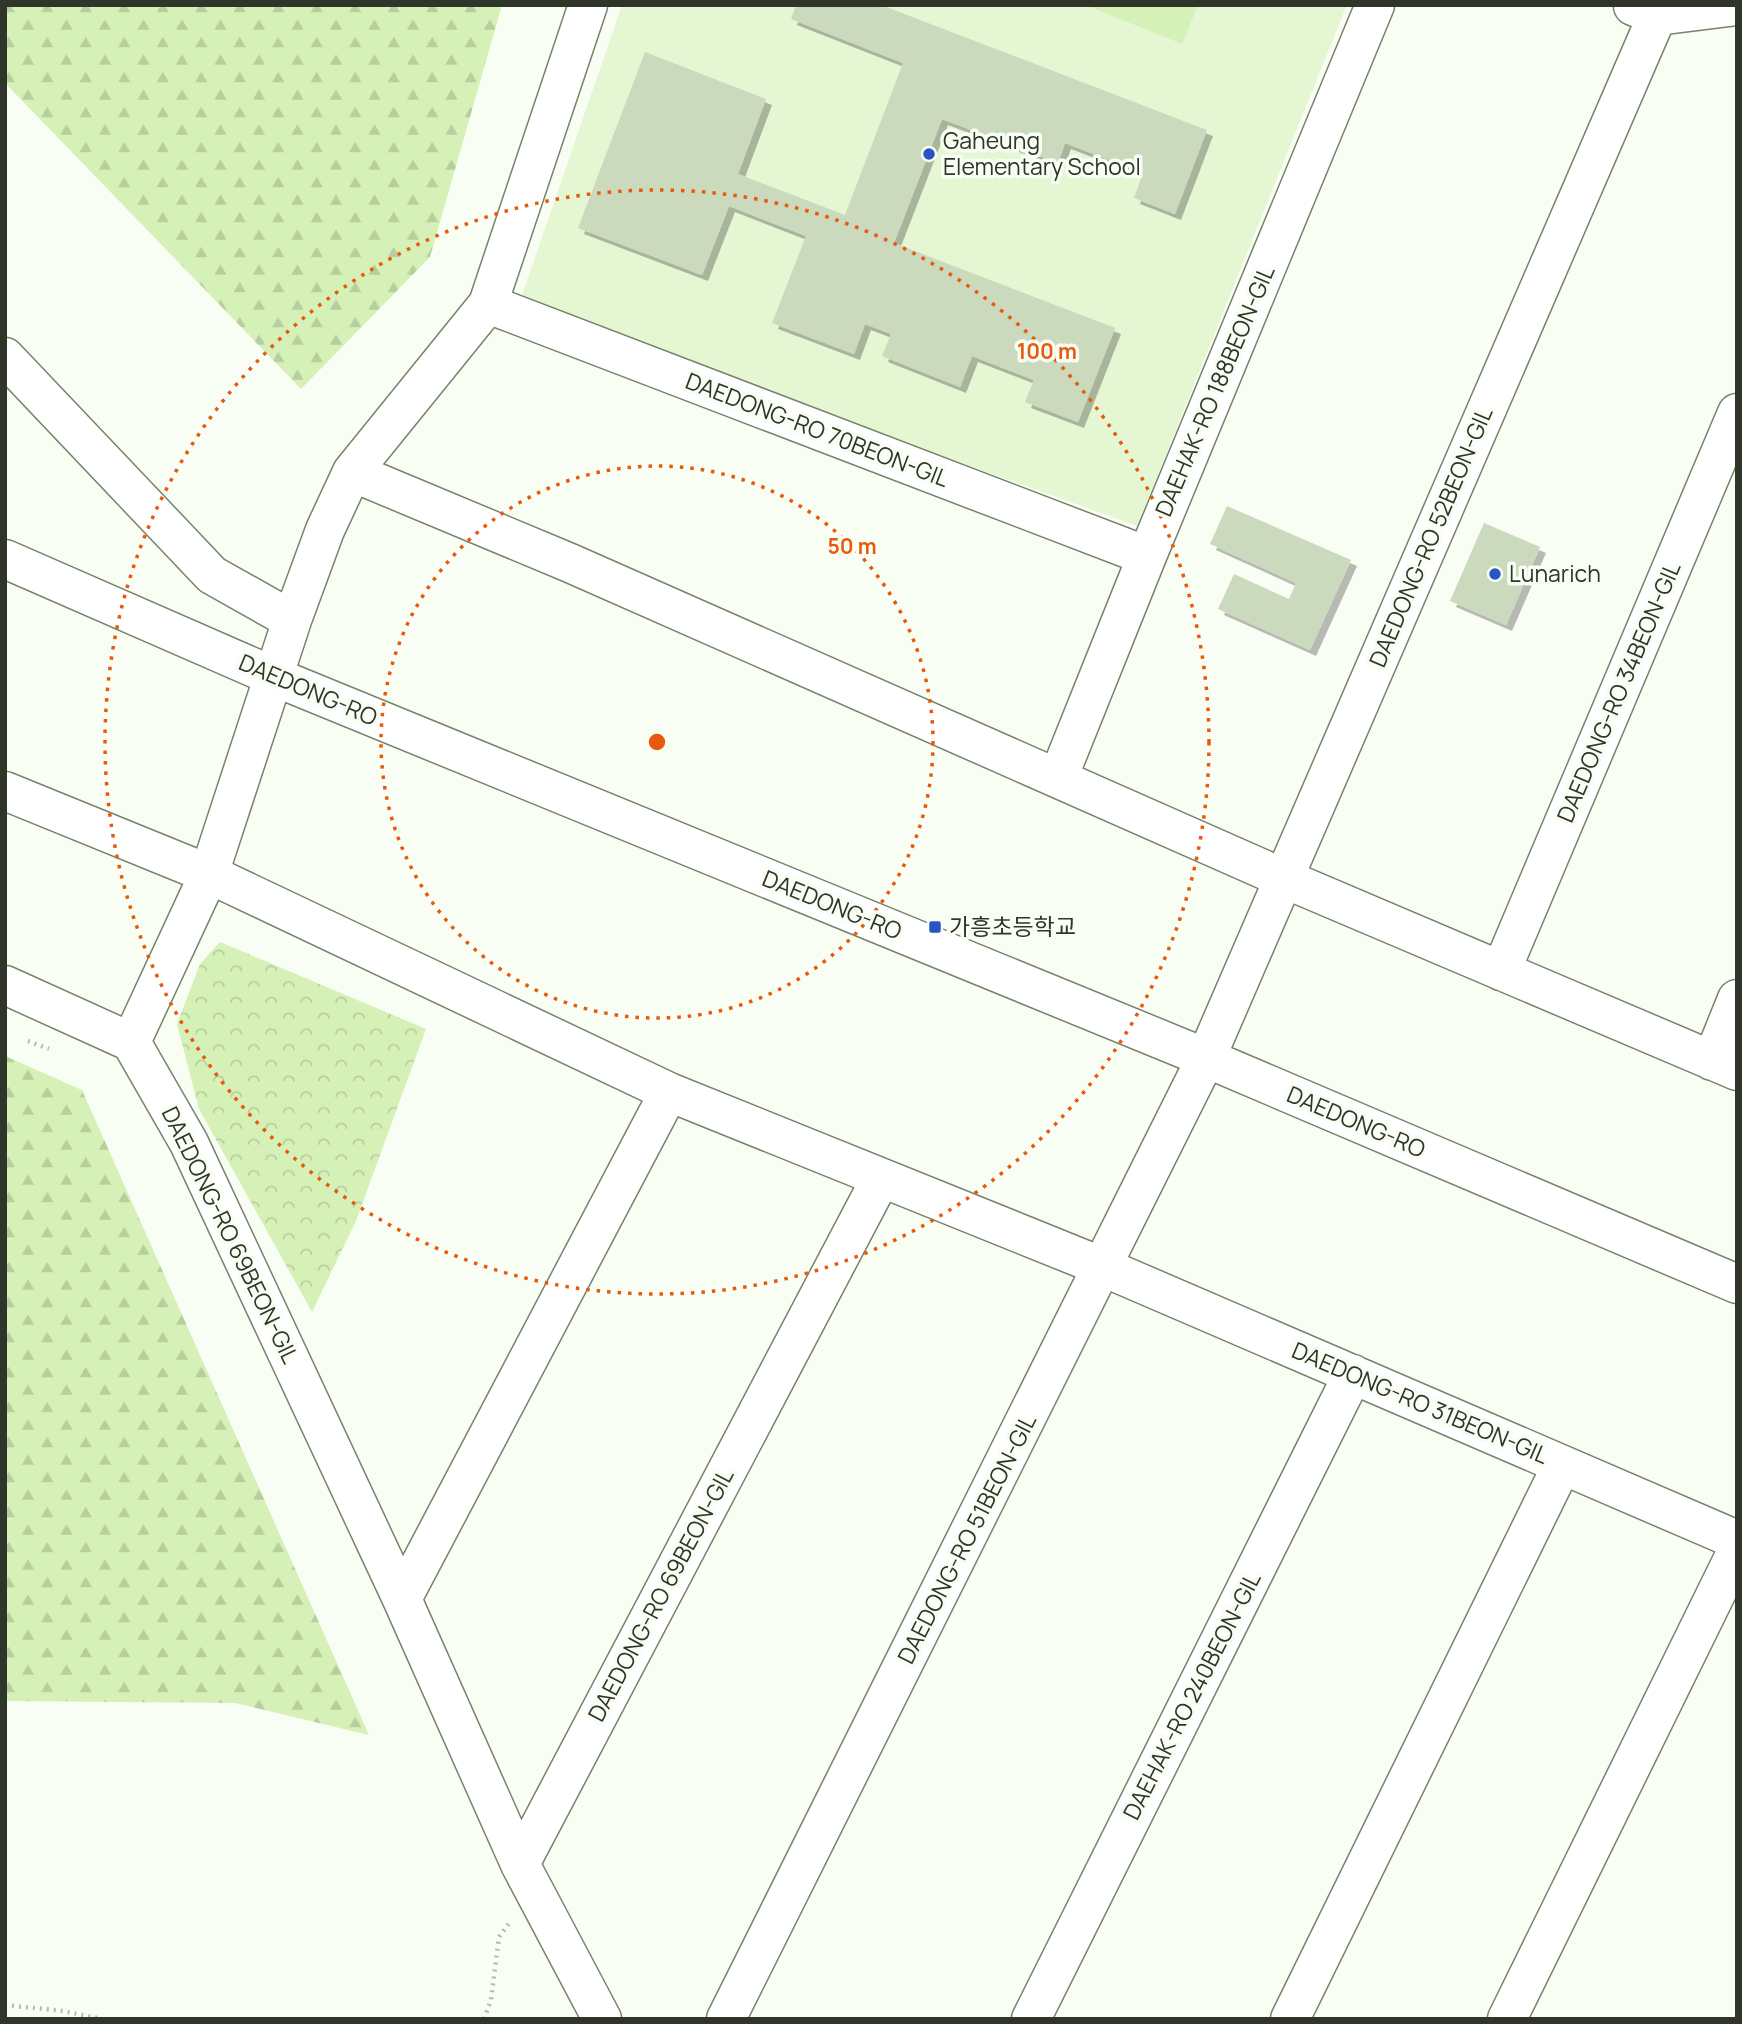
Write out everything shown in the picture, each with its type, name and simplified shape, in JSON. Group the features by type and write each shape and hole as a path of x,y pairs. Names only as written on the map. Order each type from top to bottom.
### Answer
{"street":[{"path":"5,985 131,1042 209,874 292,620 325,530 352,472 488,304 588,5"},
{"name":"DAEHAK-RO 188BEON-GIL","path":"1058,778 1147,555 1375,5"},
{"path":"1648,9 1737,6"},
{"name":"DAEDONG-RO 52BEON-GIL","path":"1206,1058 1648,9"},
{"name":"DAEDONG-RO 70BEON-GIL","path":"488,304 1147,555"},
{"path":"5,357 212,575 292,620"},
{"name":"DAEDONG-RO 34BEON-GIL","path":"1501,971 1737,412"},
{"path":"352,472 583,569 1283,878 1724,1066 1737,999"},
{"name":"DAEDONG-RO","path":"5,559 275,677 1206,1058 1737,1284"},
{"path":"5,791 209,874 668,1092 1103,1267"},
{"name":"DAEDONG-RO 69BEON-GIL","path":"131,1042 189,1143 402,1599 520,1864 602,2019"},
{"name":"DAEDONG-RO 51BEON-GIL","path":"726,2019 1206,1058"},
{"path":"402,1599 668,1092"},
{"name":"DAEDONG-RO 69BEON-GIL","path":"520,1864 881,1178"},
{"name":"DAEDONG-RO 31BEON-GIL","path":"1103,1267 1737,1540"},
{"name":"DAEHAK-RO 240BEON-GIL","path":"1031,2019 1353,1374"},
{"path":"1290,2019 1562,1465"},
{"path":"1507,2019 1737,1551"}],"path":[{"path":"484,2019 491,2000 499,1937 505,1926 539,1900"},
{"path":"5,2004 102,2019"}],"shaded area":[{"name":"Gaheung Elementary School","path":"622,5 1347,5 1137,526 519,304"}],"green space":[{"path":"5,5 502,5 430,257 301,389 5,83"},
{"path":"1085,5 1198,5 1182,44"},
{"path":"220,942 426,1029 356,1221 312,1312 199,1109 177,1024 200,964"},
{"path":"5,1056 82,1090 369,1735 235,1703 5,1701"}],"building":[{"path":"796,5 881,5 1207,130 1175,214 1134,198 1143,173 1065,143 1058,163 942,119 894,243 1115,328 1078,422 1025,402 1034,380 972,356 960,387 882,356 891,334 865,324 854,354 772,323 806,236 729,206 702,275 578,228 645,52 766,99 738,174 845,215 903,63 791,19"},
{"path":"1227,506 1351,560 1310,650 1218,609 1234,574 1289,599 1296,583 1210,544"},
{"name":"Lunarich","path":"1484,523 1540,547 1506,625 1450,601"}],"place":[{"name":"Gaheung Elementary School","path":"929,154"},
{"name":"Lunarich","path":"1495,574"},
{"name":"가흥초등학교","path":"935,927"}]}
